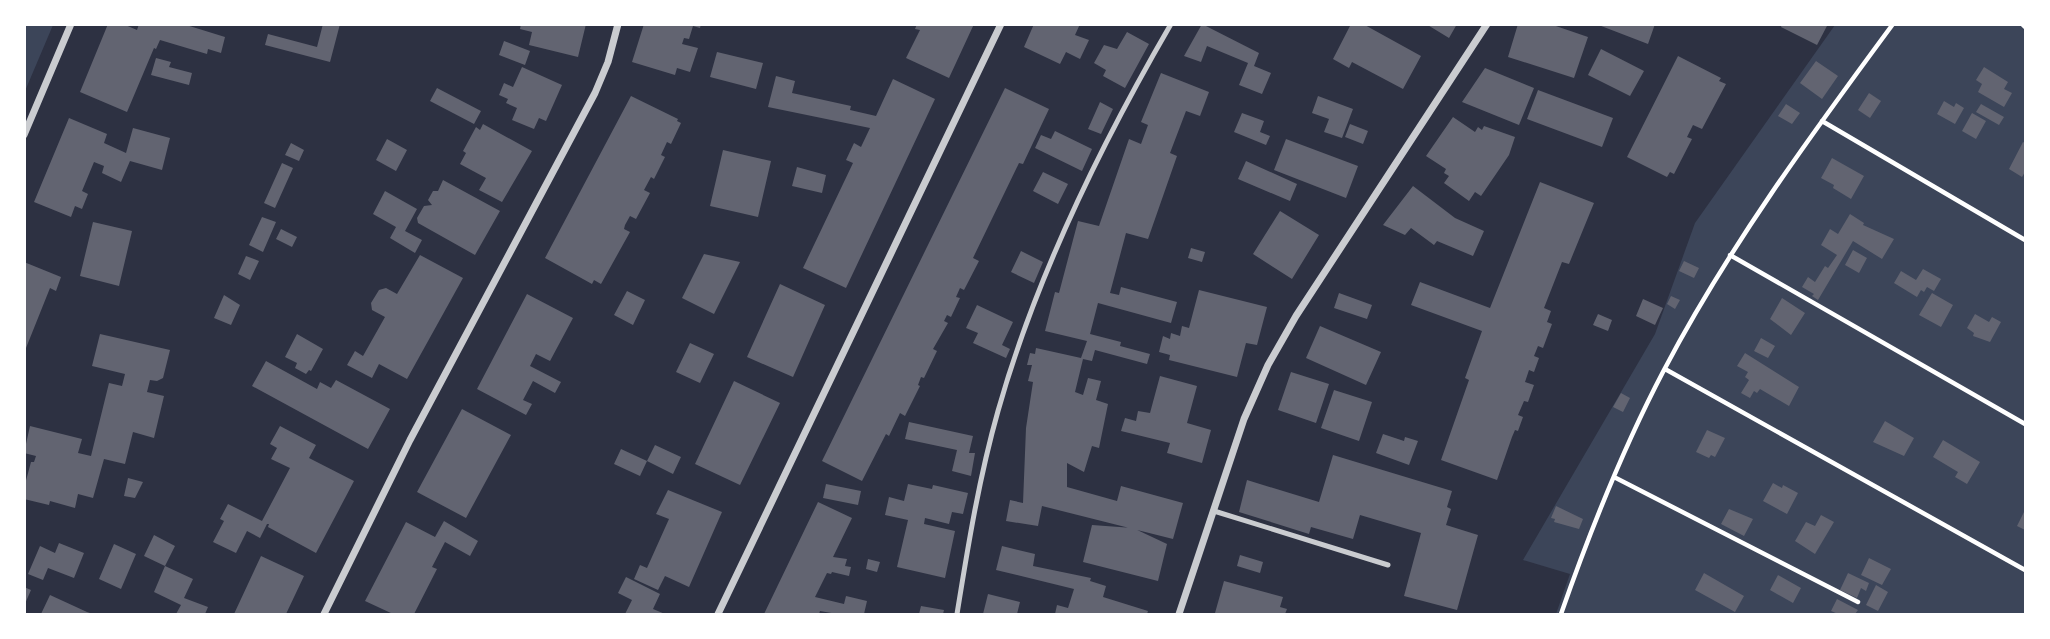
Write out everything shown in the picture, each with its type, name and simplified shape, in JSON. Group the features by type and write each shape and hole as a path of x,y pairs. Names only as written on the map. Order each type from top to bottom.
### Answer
{"street":[{"path":"24,135 71,24"},
{"path":"324,614 410,440 595,93 608,62 618,24"},
{"path":"718,614 1001,24"},
{"path":"1179,614 1244,419 1268,365 1296,316 1487,24"}],"lane":[{"path":"957,614 984,462 998,408 1018,349 1044,278 1100,156 1171,24"},
{"path":"1214,511 1388,565"}],"path":[{"path":"1561,614 1628,444 1665,369 1730,255 1893,24"},
{"path":"1822,121 2025,240"},
{"path":"1730,255 2025,424"},
{"path":"1665,369 2025,570"},
{"path":"1614,477 1858,602"}],"shaded area":[{"path":"24,25 53,25 25,91"},
{"path":"1835,25 2025,25 2025,614 1556,614 1570,574 1523,560 1655,334 1695,223"}],"building":[{"path":"108,24 123,24 137,30 139,24 183,24 225,37 221,53 208,49 207,54 160,40 156,49 154,48 127,112 80,92"},
{"path":"323,24 340,24 330,62 265,45 268,34 317,47"},
{"path":"521,24 586,24 578,57 529,45 532,32 520,29"},
{"path":"644,24 701,24 700,28 693,26 689,39 684,38 682,44 698,48 690,72 677,68 675,75 632,62"},
{"path":"917,24 974,24 949,78 906,58 920,30 915,29"},
{"path":"1034,24 1080,24 1075,35 1089,40 1080,59 1066,52 1060,64 1024,47"},
{"path":"1202,24 1259,53 1254,66 1271,73 1262,94 1239,85 1248,63 1207,46 1201,62 1184,56"},
{"path":"1351,24 1363,24 1421,56 1403,89 1352,62 1349,68 1333,59"},
{"path":"1426,24 1457,24 1449,38"},
{"path":"1518,24 1550,24 1588,37 1574,78 1508,57"},
{"path":"1596,24 1655,24 1648,44"},
{"path":"1782,24 1828,24 1817,45 1781,27"},
{"path":"1127,32 1149,44 1125,88 1103,76 1106,70 1094,63 1104,45 1117,49"},
{"path":"504,41 530,51 525,65 499,55"},
{"path":"1601,49 1644,71 1630,96 1588,75"},
{"path":"717,52 763,63 756,89 710,77"},
{"path":"1678,56 1721,78 1719,81 1726,84 1702,129 1693,125 1687,137 1692,139 1674,174 1670,172 1667,177 1627,157"},
{"path":"156,58 171,62 169,67 192,73 189,85 151,75"},
{"path":"1816,61 1838,76 1822,99 1800,83"},
{"path":"522,67 562,85 546,121 539,118 534,129 512,120 517,108 506,103 508,99 499,95 504,83 513,87"},
{"path":"1984,67 2008,82 2004,89 2012,93 2004,107 1978,92 1982,84 1976,80"},
{"path":"1485,68 1534,88 1519,125 1462,102"},
{"path":"1161,73 1209,92 1200,116 1186,111 1170,153 1177,156 1148,239 1126,233 1110,293 1119,295 1121,287 1177,302 1171,323 1098,303 1090,334 1121,342 1120,346 1150,354 1147,364 1095,350 1092,361 1083,359 1075,392 1083,395 1088,378 1101,381 1096,400 1108,404 1099,448 1092,446 1084,472 1067,463 1067,487 1117,501 1121,486 1183,503 1173,539 1042,506 1038,526 1006,521 1010,500 1023,503 1026,428 1033,382 1028,381 1032,365 1027,365 1030,353 1035,354 1036,348 1081,358 1087,341 1045,331 1055,292 1059,293 1078,221 1099,226 1129,139 1141,144 1148,125 1141,122"},
{"path":"776,76 795,81 792,93 851,106 850,110 876,116 893,79 935,99 846,288 803,268 853,163 846,160 854,143 861,147 870,128 768,107"},
{"path":"437,88 481,111 474,124 430,101"},
{"path":"1005,88 1049,109 1023,164 1019,163 973,258 979,261 964,290 960,288 956,297 960,298 951,317 947,315 944,321 948,323 933,349 937,351 924,378 921,377 920,386 905,416 900,413 889,436 886,434 862,481 822,461"},
{"path":"1538,90 1613,118 1602,147 1527,119"},
{"path":"1869,93 1881,101 1870,118 1858,110"},
{"path":"631,96 681,123 671,144 667,142 661,155 665,157 654,179 651,177 644,190 650,193 636,219 630,216 625,225 624,229 630,232 601,284 594,280 592,284 545,258"},
{"path":"1318,96 1353,109 1342,138 1324,132 1329,119 1312,113"},
{"path":"1944,101 1954,107 1956,103 1964,108 1955,124 1937,114"},
{"path":"1100,102 1113,109 1101,134 1088,129"},
{"path":"1786,104 1800,113 1792,124 1778,116"},
{"path":"1981,104 2004,117 1999,125 1976,112"},
{"path":"1242,113 1264,121 1260,132 1270,136 1266,145 1234,132"},
{"path":"1972,113 1986,121 1976,139 1962,131"},
{"path":"1453,117 1475,132 1478,127 1482,130 1484,126 1515,137 1509,155 1481,196 1475,192 1469,201 1444,183 1449,176 1444,173 1446,169 1426,156"},
{"path":"69,118 107,134 104,143 126,153 133,128 170,138 162,170 130,161 121,182 102,173 104,166 94,162 82,191 88,194 82,209 75,206 71,217 34,202"},
{"path":"483,124 532,151 502,202 479,190 486,178 460,164 466,153 463,151 476,127 480,130"},
{"path":"1350,124 1368,131 1363,144 1345,137"},
{"path":"1055,131 1092,149 1082,171 1035,148 1041,135 1051,139"},
{"path":"387,139 407,150 396,171 376,160"},
{"path":"1286,139 1358,166 1346,198 1274,170"},
{"path":"2023,142 2025,172 2022,177 2009,169"},
{"path":"291,143 304,150 299,161 285,155"},
{"path":"723,150 771,161 758,217 710,206"},
{"path":"1832,158 1864,176 1851,199 1821,178"},
{"path":"1246,161 1297,184 1290,201 1238,179"},
{"path":"282,163 293,168 275,208 264,203"},
{"path":"797,167 826,175 822,193 792,186"},
{"path":"1043,172 1068,184 1058,204 1033,191"},
{"path":"443,180 500,211 475,255 418,223 417,218 424,206 432,205 428,200 433,191 438,191"},
{"path":"1540,182 1594,203 1569,264 1562,262 1544,308 1551,311 1547,322 1552,324 1543,348 1538,346 1534,356 1539,358 1534,372 1529,370 1525,382 1534,385 1528,402 1524,401 1518,415 1523,417 1518,431 1515,430 1512,437 1497,480 1441,460 1469,380 1465,378 1482,331 1411,305 1420,282 1490,308"},
{"path":"1413,186 1455,218 1484,231 1473,256 1437,241 1434,245 1411,228 1405,235 1383,225"},
{"path":"385,191 417,209 405,231 422,240 415,253 390,238 396,227 373,214"},
{"path":"1280,211 1319,235 1292,279 1253,254"},
{"path":"1850,214 1864,223 1863,225 1894,239 1882,259 1853,241 1818,300 1812,296 1814,294 1802,287 1808,277 1815,282 1825,266 1828,268 1837,255 1821,245 1830,229 1838,234"},
{"path":"262,217 276,222 263,252 249,245"},
{"path":"93,222 132,231 119,286 80,276"},
{"path":"281,229 297,237 292,247 276,239"},
{"path":"1191,248 1205,252 1202,262 1188,258"},
{"path":"1853,250 1867,258 1859,273 1845,265"},
{"path":"1021,251 1043,262 1034,283 1011,272"},
{"path":"704,254 740,262 714,314 682,298"},
{"path":"420,255 463,278 407,379 379,364 372,378 347,365 355,351 363,356 385,317 372,310 371,303 379,290 386,288 397,294"},
{"path":"246,256 259,261 250,280 238,274"},
{"path":"1684,261 1699,268 1694,278 1679,271"},
{"path":"24,262 61,277 56,291 50,288 24,353"},
{"path":"1923,269 1941,279 1934,291 1927,287 1924,292 1921,290 1917,297 1894,283 1901,271 1916,280"},
{"path":"780,284 825,305 793,377 747,357"},
{"path":"1199,290 1267,307 1257,345 1246,343 1237,377 1169,360 1170,355 1159,352 1163,336 1170,339 1171,333 1180,336 1182,326 1189,328"},
{"path":"627,291 645,300 633,325 614,315"},
{"path":"1339,293 1372,305 1367,319 1334,308"},
{"path":"1932,293 1953,305 1941,327 1919,315"},
{"path":"527,294 573,318 550,361 536,354 530,366 561,382 555,393 533,381 523,400 532,404 526,415 477,389"},
{"path":"224,295 240,305 231,325 214,318"},
{"path":"1671,296 1680,300 1675,309 1667,304"},
{"path":"1782,298 1805,313 1791,335 1770,319"},
{"path":"1643,299 1663,308 1655,325 1636,316"},
{"path":"977,305 1013,322 1002,345 1010,349 1006,358 973,343 978,333 966,328"},
{"path":"1598,314 1612,320 1608,331 1593,325"},
{"path":"1975,314 1989,322 1992,317 2001,322 1990,342 1973,336 1974,333 1967,328"},
{"path":"1320,326 1381,352 1366,385 1306,358"},
{"path":"100,334 170,350 163,378 150,380 147,392 164,396 154,438 133,432 125,464 104,459 93,498 78,494 75,508 50,501 49,505 24,499 31,462 34,462 36,456 24,453 30,426 82,439 78,453 91,456 109,383 122,386 125,374 92,366"},
{"path":"297,334 323,349 311,371 306,374 295,368 297,363 285,357"},
{"path":"1761,338 1775,346 1768,358 1754,351"},
{"path":"690,343 714,354 700,383 676,372"},
{"path":"1745,353 1799,387 1789,406 1760,389 1757,393 1754,391 1750,398 1741,393 1749,380 1745,377 1748,372 1737,366"},
{"path":"266,361 317,389 320,382 331,388 336,380 390,409 368,449 252,386"},
{"path":"1291,372 1329,384 1316,423 1278,410"},
{"path":"1160,376 1197,386 1187,423 1211,430 1202,463 1167,453 1170,443 1121,431 1125,418 1136,421 1138,411 1150,413"},
{"path":"734,381 780,403 740,485 695,464"},
{"path":"1334,390 1372,402 1359,441 1321,428"},
{"path":"1621,393 1630,398 1623,412 1613,407"},
{"path":"462,409 511,435 466,518 417,492"},
{"path":"1885,421 1914,438 1904,456 1873,442"},
{"path":"909,422 973,436 969,453 975,453 971,476 952,471 957,450 905,439"},
{"path":"280,426 316,445 309,458 354,481 316,553 267,524 260,538 247,531 236,553 213,542 224,521 220,519 228,504 262,521 290,468 271,459 277,448 270,444"},
{"path":"1707,430 1725,438 1715,457 1711,455 1709,458 1696,452"},
{"path":"1383,434 1404,441 1405,437 1418,441 1409,465 1376,453"},
{"path":"1943,440 1980,462 1967,484 1955,477 1958,472 1933,457"},
{"path":"655,445 681,457 673,474 647,461"},
{"path":"621,449 647,461 640,476 614,464"},
{"path":"1333,455 1452,491 1447,507 1451,509 1446,525 1478,535 1457,610 1404,596 1421,533 1360,515 1353,539 1311,527 1309,534 1239,512 1247,480 1319,502"},
{"path":"128,478 143,482 135,498 124,496"},
{"path":"1773,483 1798,493 1787,514 1763,501"},
{"path":"826,484 861,491 858,505 823,498"},
{"path":"908,484 932,489 933,485 968,493 963,514 952,512 949,524 925,518 924,524 955,531 945,578 897,567 908,520 885,515 889,497 904,501"},
{"path":"668,490 722,512 689,587 665,576 658,590 634,579 640,565 647,568 669,519 656,514"},
{"path":"818,502 852,518 833,557 847,559 845,566 851,567 849,576 827,573 815,597 844,604 846,596 867,601 864,614 820,611 819,614 764,614"},
{"path":"1556,506 1583,519 1579,529 1554,522 1555,519 1551,518"},
{"path":"1729,509 1753,519 1744,536 1721,524"},
{"path":"2025,510 2025,530 2017,526"},
{"path":"1821,515 1834,522 1815,554 1795,541 1806,522 1815,526"},
{"path":"444,521 478,541 470,556 445,542 432,567 437,569 414,614 393,614 365,601 406,522 435,537"},
{"path":"1092,525 1133,528 1167,544 1158,581 1083,562"},
{"path":"154,535 175,546 165,566 144,556"},
{"path":"59,543 84,553 74,578 48,568 43,580 28,574 40,546 55,553"},
{"path":"114,544 136,554 121,589 99,579"},
{"path":"1002,546 1035,554 1033,566 1091,578 1090,581 1106,586 1103,597 1148,611 1147,614 1055,614 1057,605 1068,608 1074,589 996,570"},
{"path":"1240,555 1263,562 1260,573 1237,566"},
{"path":"261,556 304,576 286,614 234,614"},
{"path":"1869,558 1891,569 1882,585 1861,575"},
{"path":"868,559 880,562 877,572 866,569"},
{"path":"165,566 193,579 184,598 208,607 205,614 176,614 181,605 154,592"},
{"path":"1704,573 1744,596 1735,612 1695,590"},
{"path":"1848,573 1869,583 1866,591 1861,588 1857,598 1840,590"},
{"path":"1778,575 1801,588 1793,603 1770,590"},
{"path":"626,577 660,594 653,609 665,614 625,614 632,600 618,593"},
{"path":"1224,581 1283,597 1280,607 1287,609 1285,614 1215,613"},
{"path":"1876,585 1888,592 1878,611 1866,605"},
{"path":"24,587 31,590 24,606"},
{"path":"988,594 1020,602 1017,614 983,614"},
{"path":"50,595 87,612 93,614 41,614"},
{"path":"1837,599 1858,610 1855,614 1838,614 1831,611"},
{"path":"921,606 944,610 943,614 919,614"}]}
